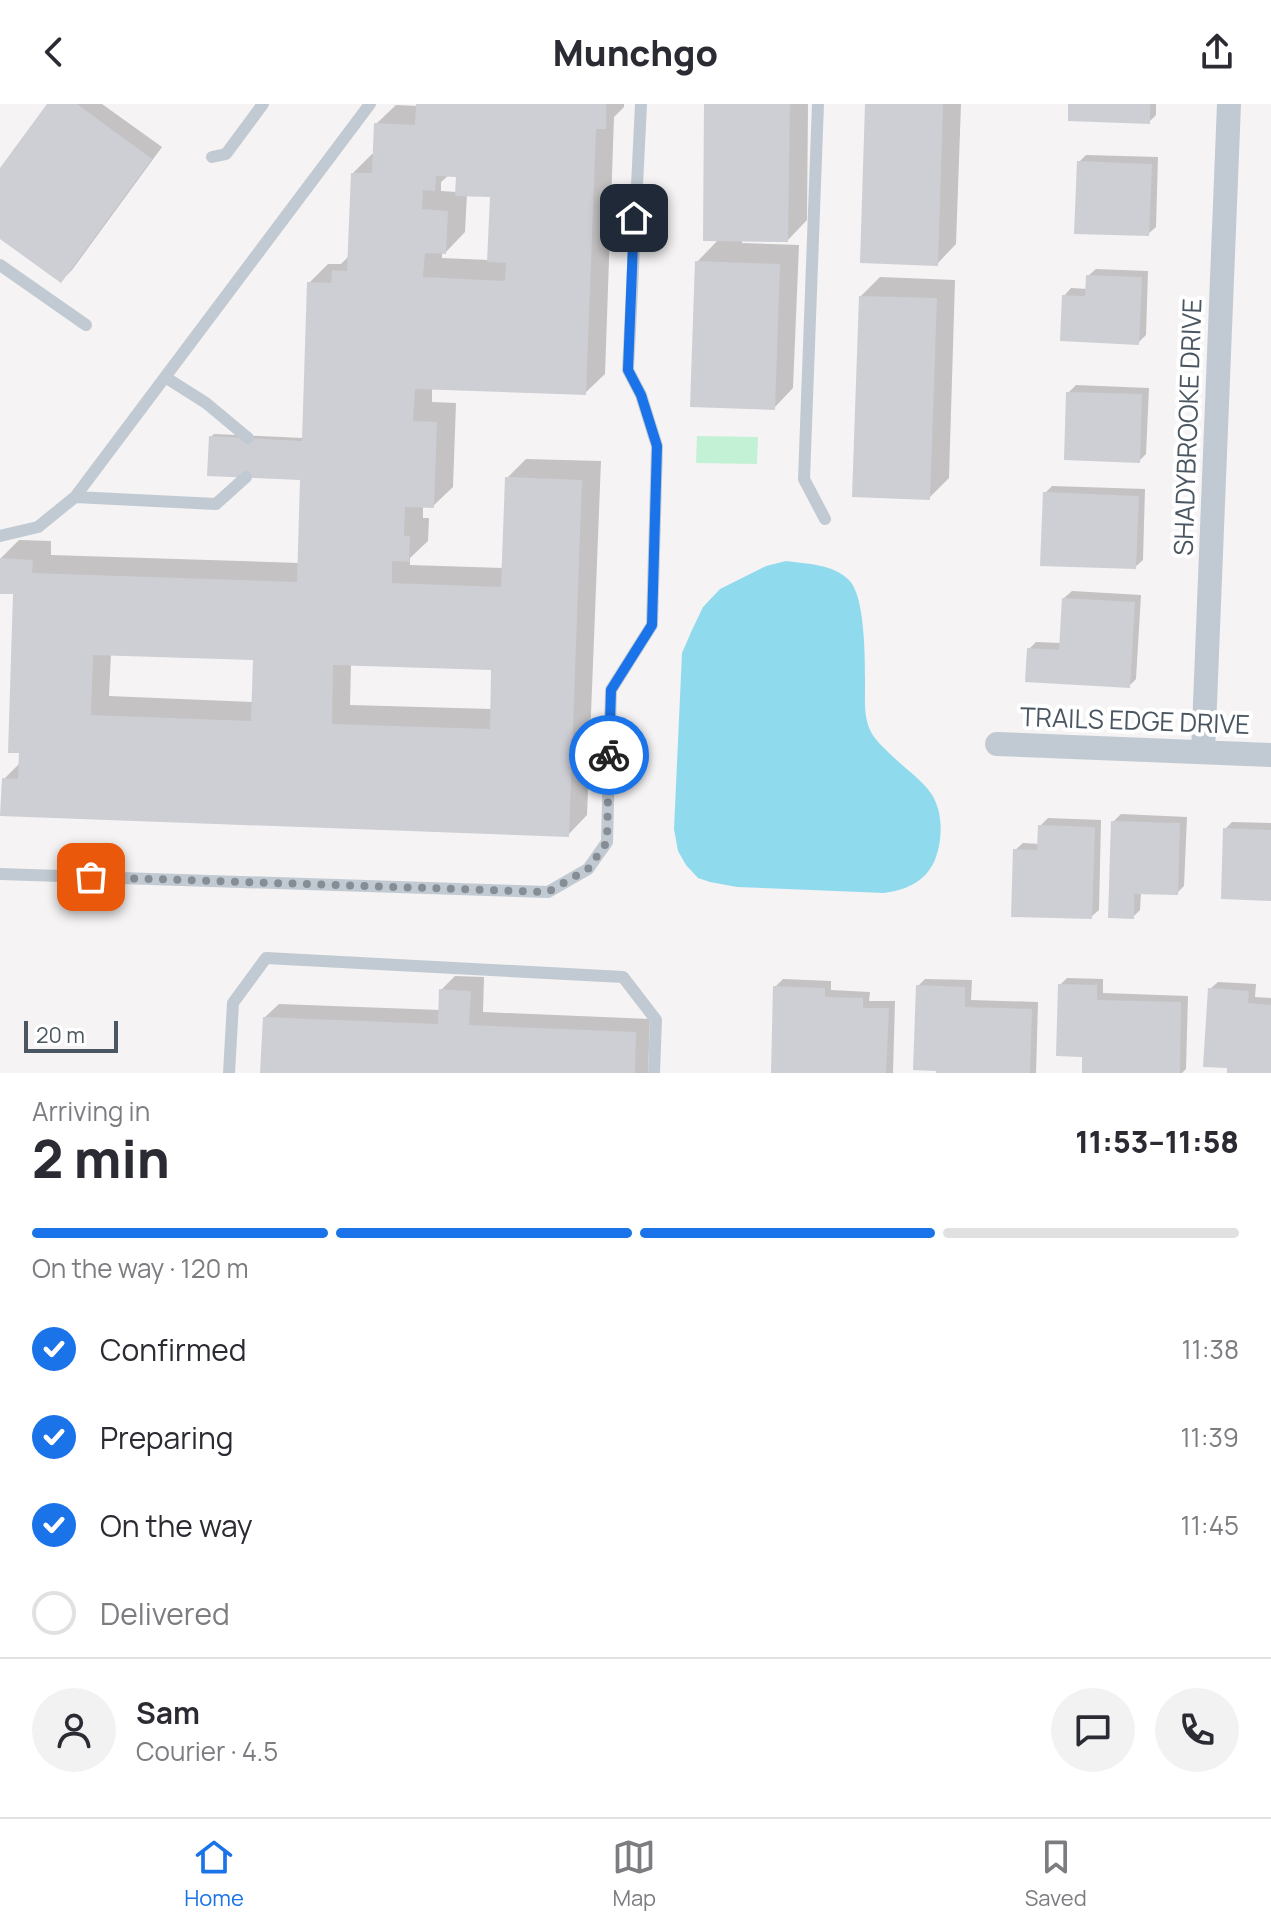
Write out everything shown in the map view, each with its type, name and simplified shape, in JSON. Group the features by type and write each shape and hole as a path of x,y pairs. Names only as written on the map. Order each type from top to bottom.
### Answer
{"street":[{"name":"SHADYBROOKE DRIVE","path":"1203,753 1229,104"},
{"name":"TRAILS EDGE DRIVE","path":"997,744 1271,755"}],"lane":[{"path":"212,157 226,154 263,104"},
{"path":"0,536 38,527 75,497 370,104"},
{"path":"0,874 548,892 588,869 607,842 611,690 652,625 657,446 641,395 628,370 641,104"},
{"path":"818,104 804,479 825,519"},
{"path":"0,265 86,325"},
{"path":"165,377 206,403 248,438"},
{"path":"75,497 216,504 246,477"},
{"path":"229,1073 233,1003 266,958 623,977 656,1020 654,1073"}],"green space":[{"path":"697,436 758,437 757,464 696,463"}],"water":[{"path":"786,561 835,571 849,580 855,589 862,615 865,709 870,730 883,747 925,786 937,807 941,832 936,857 922,878 901,889 884,893 737,887 698,878 678,851 674,829 682,653 703,607 720,589 766,566"}],"building":[{"path":"47,104 77,104 152,159 61,283 0,239 0,168"},
{"path":"416,104 606,104 606,129 596,129 586,395 415,389 413,421 437,422 434,508 405,507 404,536 410,536 409,562 392,561 392,583 501,587 505,477 582,480 569,837 0,816 2,778 18,779 19,753 8,753 13,594 0,594 0,558 33,560 32,573 297,582 300,480 207,476 209,436 302,441 307,282 331,283 332,270 347,271 351,173 372,173 374,123 415,125","holes":["436,176 456,177 455,196 490,197 487,262 506,263 505,281 423,277 425,253 446,254 448,211 422,209 423,190 435,191","93,655 253,660 251,721 91,715","333,665 491,670 490,729 332,724"]},
{"path":"704,104 790,104 788,242 703,241"},
{"path":"865,104 943,104 938,266 860,263"},
{"path":"1068,104 1150,104 1150,124 1068,121"},
{"path":"1077,161 1152,164 1149,236 1074,234"},
{"path":"695,261 780,264 775,410 690,407"},
{"path":"1086,275 1142,277 1139,345 1060,341 1062,295 1085,296"},
{"path":"859,296 937,298 930,500 852,497"},
{"path":"1066,392 1142,394 1140,463 1064,460"},
{"path":"1043,492 1139,496 1136,569 1040,566"},
{"path":"1062,598 1135,602 1130,688 1025,682 1027,648 1059,650"},
{"path":"1111,821 1180,823 1178,895 1134,894 1134,919 1108,918"},
{"path":"1038,825 1095,827 1092,919 1011,917 1013,849 1037,850"},
{"path":"1223,828 1271,830 1271,901 1221,899"},
{"path":"1058,984 1097,985 1097,1000 1181,1002 1180,1073 1082,1073 1082,1057 1056,1056"},
{"path":"916,985 965,987 965,1007 1032,1009 1030,1073 936,1073 913,1070"},
{"path":"773,986 825,988 825,997 863,998 863,1008 889,1008 886,1073 771,1073"},
{"path":"1208,988 1249,991 1248,1003 1271,1005 1271,1073 1227,1073 1227,1068 1203,1067"},
{"path":"439,989 471,991 469,1025 636,1032 635,1073 260,1073 263,1017 438,1024"}],"way so far":[{"path":"91,877 548,892 588,869 607,842 609,755"}],"route":[{"path":"609,755 611,690 652,625 657,446 641,395 628,370 634,218"}]}
